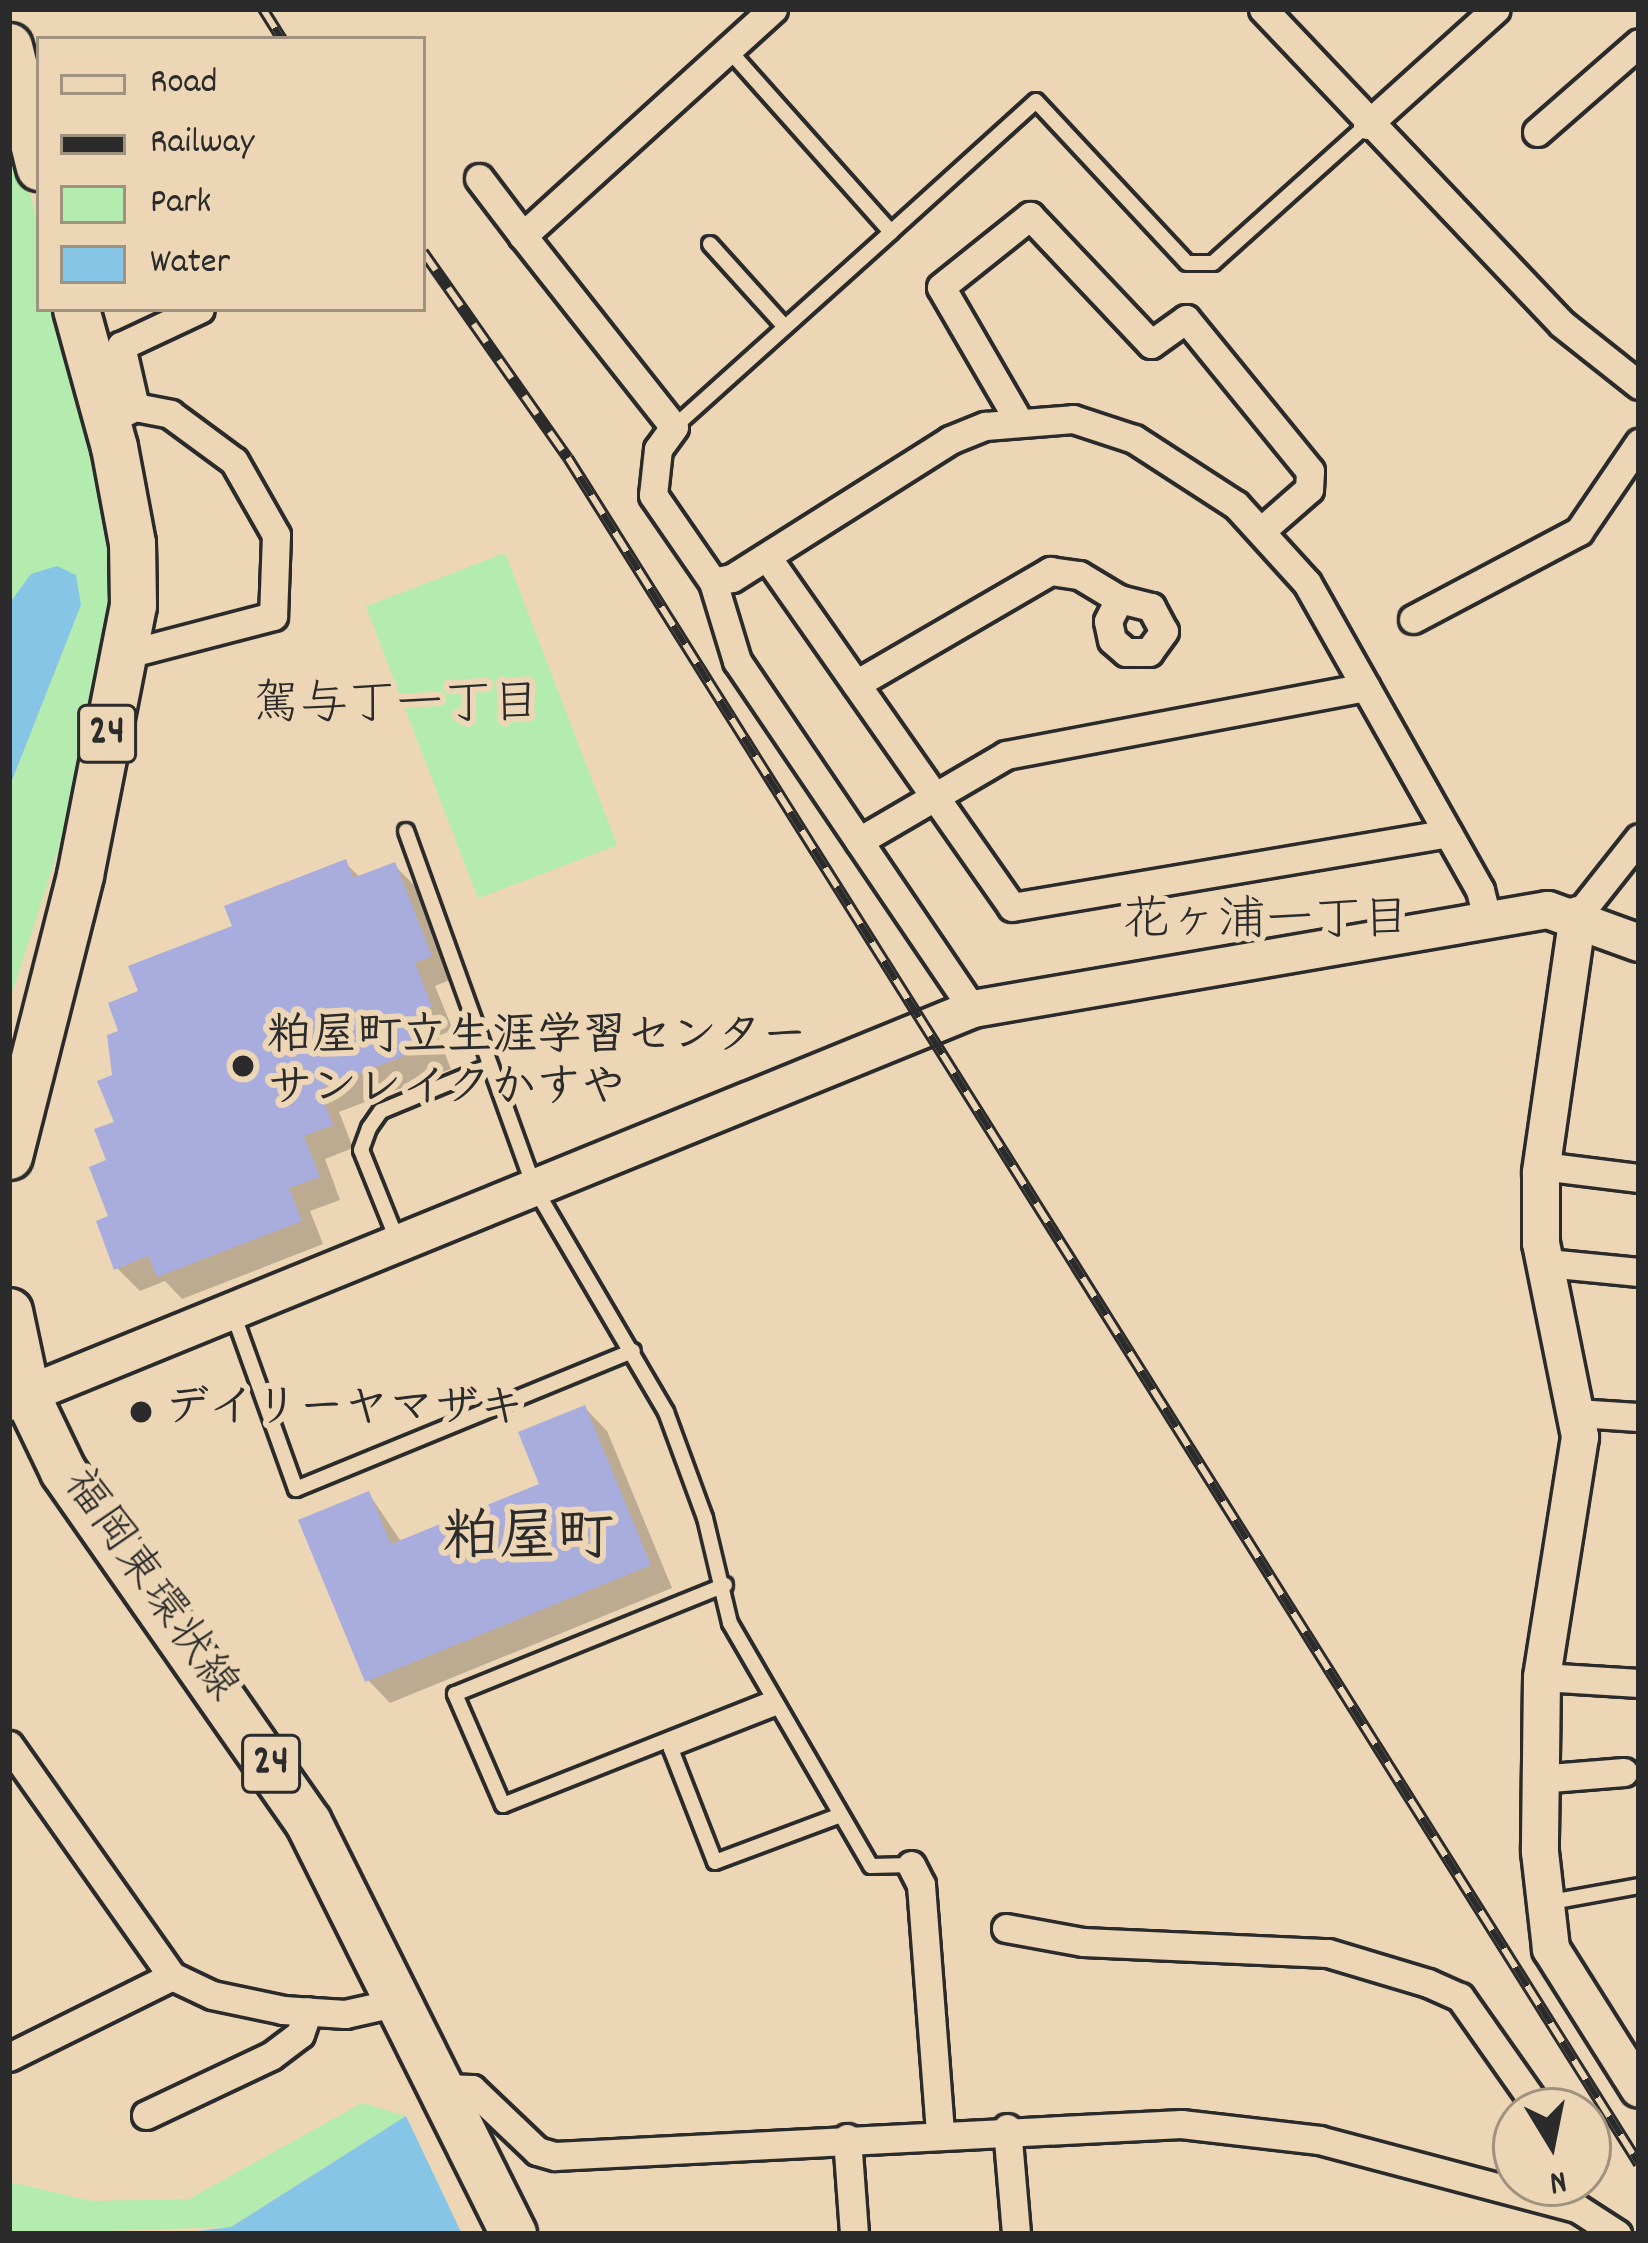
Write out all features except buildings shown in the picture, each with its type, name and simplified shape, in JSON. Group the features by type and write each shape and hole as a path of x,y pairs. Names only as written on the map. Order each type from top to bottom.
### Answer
{"main road":[{"path":"9,46 33,120"},
{"name":"24","path":"9,1156 80,875 123,656 132,543 121,414 77,312"},
{"name":"福岡東環状線","path":"9,1311 18,1399 120,1559 231,1702 308,1822 403,2001 513,2234"}],"street":[{"path":"523,236 773,9"},
{"path":"1263,9 1367,125 1562,324 1639,385"},
{"path":"1367,125 1496,9"},
{"path":"1537,132 1639,43"},
{"path":"478,178 674,427 658,449 653,495 713,582 737,662 973,1009"},
{"path":"1017,418 941,287 1030,216 1150,344 1186,319 1310,471 1310,489 1261,531"},
{"path":"123,656 273,616 276,535 234,461 170,414 121,414 121,346 194,312"},
{"path":"713,582 767,557 950,440 1017,418 1073,419 1134,439 1184,466 1261,531 1307,584 1448,833 1486,919"},
{"path":"1413,619 1579,531 1639,443"},
{"path":"767,557 1012,907 1448,833"},
{"path":"856,684 1038,574 1079,575 1119,599"},
{"path":"859,841 933,793 1006,754 1052,741 1366,687"},
{"path":"1639,838 1578,915 1541,1166 1546,1263 1577,1413 1576,1484 1542,1677 1538,1779 1550,1949 1639,2089"},
{"path":"18,1399 973,1009 1548,910 1578,915 1639,943"},
{"path":"1541,1166 1639,1178"},
{"path":"1546,1263 1639,1272"},
{"path":"1577,1413 1639,1417"},
{"path":"1542,1677 1639,1683"},
{"path":"9,1745 172,1976 212,1995 308,2012 345,2014 403,2001"},
{"path":"1538,1779 1624,1772"},
{"path":"911,1865 921,1885 940,2132"},
{"path":"1006,1928 1107,1944 1328,1952 1428,1982 1460,1997 1523,2087"},
{"path":"9,2056 172,1976"},
{"path":"146,2115 271,2056 300,2034 308,2012"},
{"path":"442,2088 472,2090 537,2151 555,2156 1007,2128 1181,2124 1319,2140 1589,2215 1617,2234"},
{"path":"1007,2128 1016,2234"},
{"path":"847,2138 854,2234"},
{"path":"1586,2207 1589,2215"}],"lane":[{"path":"728,49 891,232"},
{"path":"674,427 1036,100 1187,263 1213,263 1367,125"},
{"path":"710,244 785,327"},
{"path":"406,831 534,1186 666,1412 725,1585 730,1623 871,1866 911,1865"},
{"path":"398,1242 368,1179 361,1150 370,1128 381,1112 490,1066"},
{"path":"232,1311 296,1489 634,1351"},
{"path":"725,1585 455,1694 463,1713 503,1804 775,1702"},
{"path":"775,1702 671,1749 715,1862 841,1815"},
{"path":"1546,1903 1639,1886"}],"green space":[{"path":"9,111 36,216 36,312 64,312 102,444 117,595 102,714 9,1003"},
{"path":"505,553 617,845 478,899 366,606"},
{"path":"362,2103 406,2116 231,2227 9,2234 9,2182 92,2201 189,2199"}],"water":[{"path":"57,566 76,575 81,605 9,788 9,604 31,574"},
{"path":"406,2116 462,2234 173,2234 231,2227"}],"railway":[{"path":"263,9 280,36"},
{"path":"426,256 568,458 1639,2164"}],"place":[{"name":"粕屋町立生涯学習センター サンレイクかすや","path":"243,1066"},
{"name":"デイリーヤマザキ","path":"141,1412"}],"district":[{"name":"駕与丁一丁目","path":"396,708"},
{"name":"花ヶ浦一丁目","path":"1266,924"},
{"name":"粕屋町","path":"528,1543"}]}
